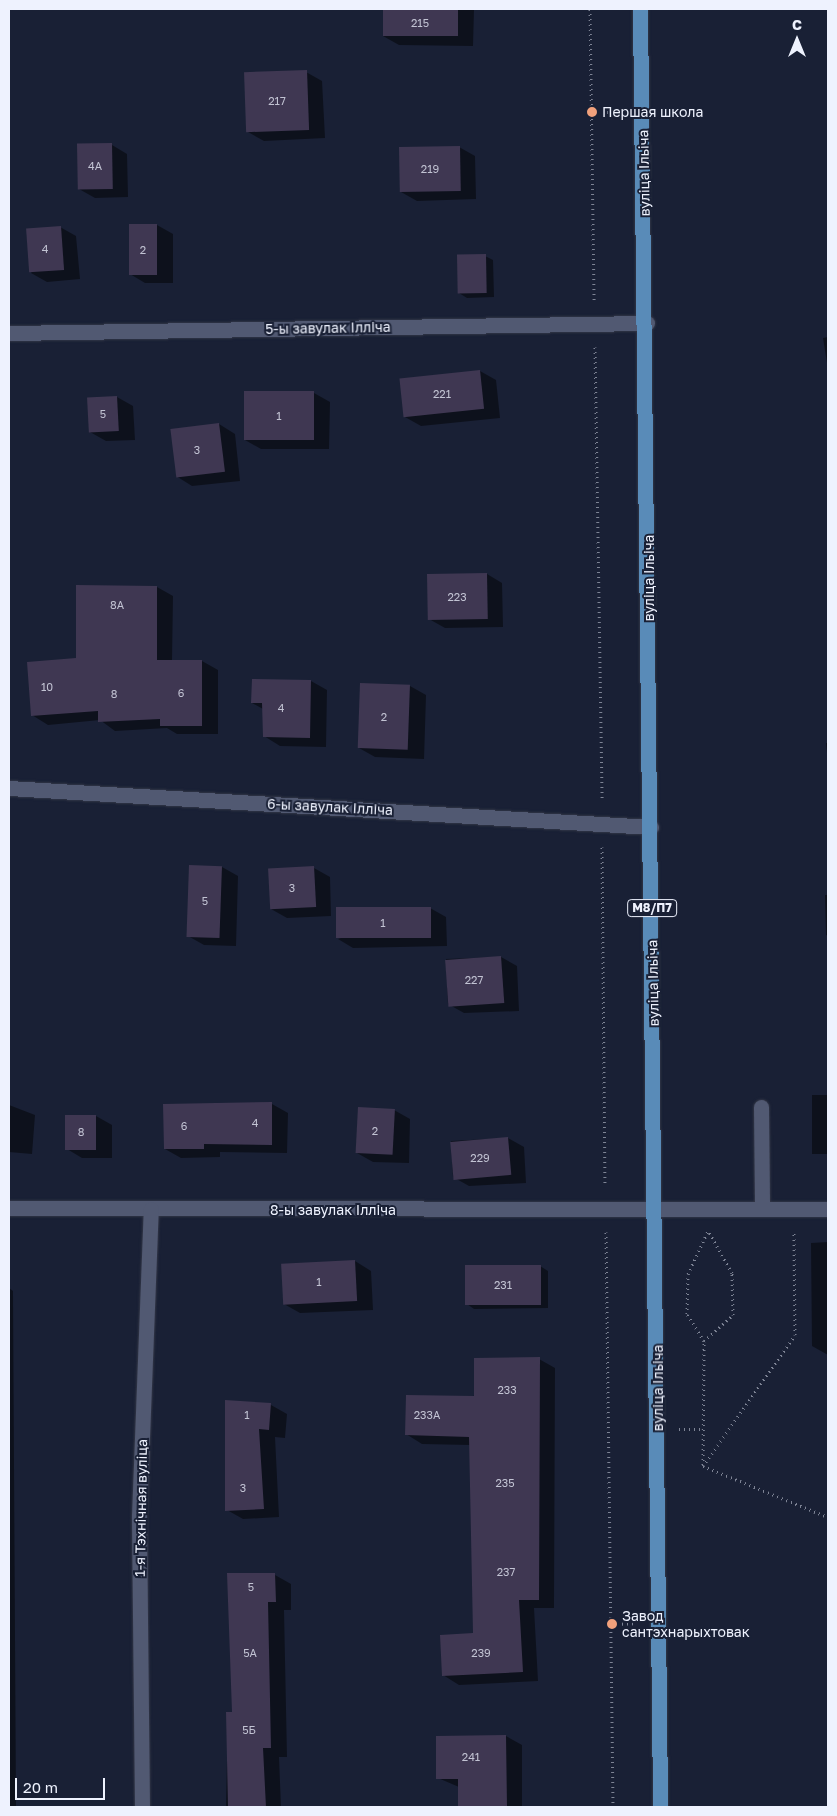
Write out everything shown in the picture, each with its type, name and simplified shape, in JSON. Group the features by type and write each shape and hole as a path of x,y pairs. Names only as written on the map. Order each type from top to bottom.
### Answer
{"main road":[{"name":"вуліца Ільіча","path":"640,9 647,323 651,827 657,1212 660,1807"}],"street":[{"name":"5-ы завулак Ілліча","path":"9,333 647,323"},
{"name":"6-ы завулак Ілліча","path":"9,788 651,827"},
{"path":"761,1107 762,1209"},
{"name":"8-ы завулак Ілліча","path":"9,1208 657,1212 828,1209"},
{"name":"1-я Тэхнічная вуліца","path":"142,1807 139,1516 151,1209"}],"path":[{"path":"590,9 602,824 613,1807"},
{"path":"703,1466 796,1335 794,1209"},
{"path":"703,1466 704,1341 688,1314 688,1274 708,1231 732,1273 733,1315 704,1341"},
{"path":"703,1466 828,1517"}],"building":[{"path":"383,9 458,9 458,36 383,36"},
{"path":"307,70 309,130 246,132 244,72"},
{"path":"112,143 113,189 78,190 77,144"},
{"path":"460,146 461,191 400,192 399,147"},
{"path":"129,224 157,224 157,275 129,275"},
{"path":"61,226 64,270 29,272 26,228"},
{"path":"486,254 487,293 458,294 457,255"},
{"path":"480,370 484,409 404,417 399,378"},
{"path":"244,391 314,391 314,440 244,440"},
{"path":"117,396 119,431 89,433 87,398"},
{"path":"219,423 225,472 176,478 170,429"},
{"path":"487,573 488,619 428,620 427,574"},
{"path":"76,585 157,586 157,660 202,660 202,726 160,726 160,719 98,722 98,711 31,716 27,662 76,658"},
{"path":"252,679 311,680 310,738 263,737 262,703 251,703"},
{"path":"360,683 410,685 408,750 358,748"},
{"path":"189,865 222,866 219,938 186,937"},
{"path":"314,866 316,907 270,909 268,868"},
{"path":"336,907 431,907 431,938 336,938"},
{"path":"501,956 504,1003 448,1007 445,960"},
{"path":"272,1102 272,1145 204,1144 204,1149 164,1149 163,1104"},
{"path":"358,1107 395,1109 393,1155 356,1153"},
{"path":"65,1115 96,1115 96,1150 65,1150"},
{"path":"508,1137 511,1175 454,1180 450,1142"},
{"path":"355,1260 357,1301 283,1305 281,1264"},
{"path":"465,1265 541,1265 541,1305 465,1305"},
{"path":"540,1357 539,1600 519,1600 523,1672 442,1676 440,1635 473,1633 469,1437 405,1435 406,1395 474,1396 474,1358"},
{"path":"225,1400 271,1403 269,1430 259,1429 264,1509 225,1511"},
{"path":"227,1573 275,1573 276,1602 268,1602 271,1748 263,1748 266,1807 228,1807 226,1712 232,1712"},
{"path":"506,1735 507,1807 458,1807 458,1779 436,1779 436,1736"}],"place":[{"name":"Першая школа","path":"592,112"},
{"name":"Завод сантэхнарыхтовак","path":"612,1624"}]}
